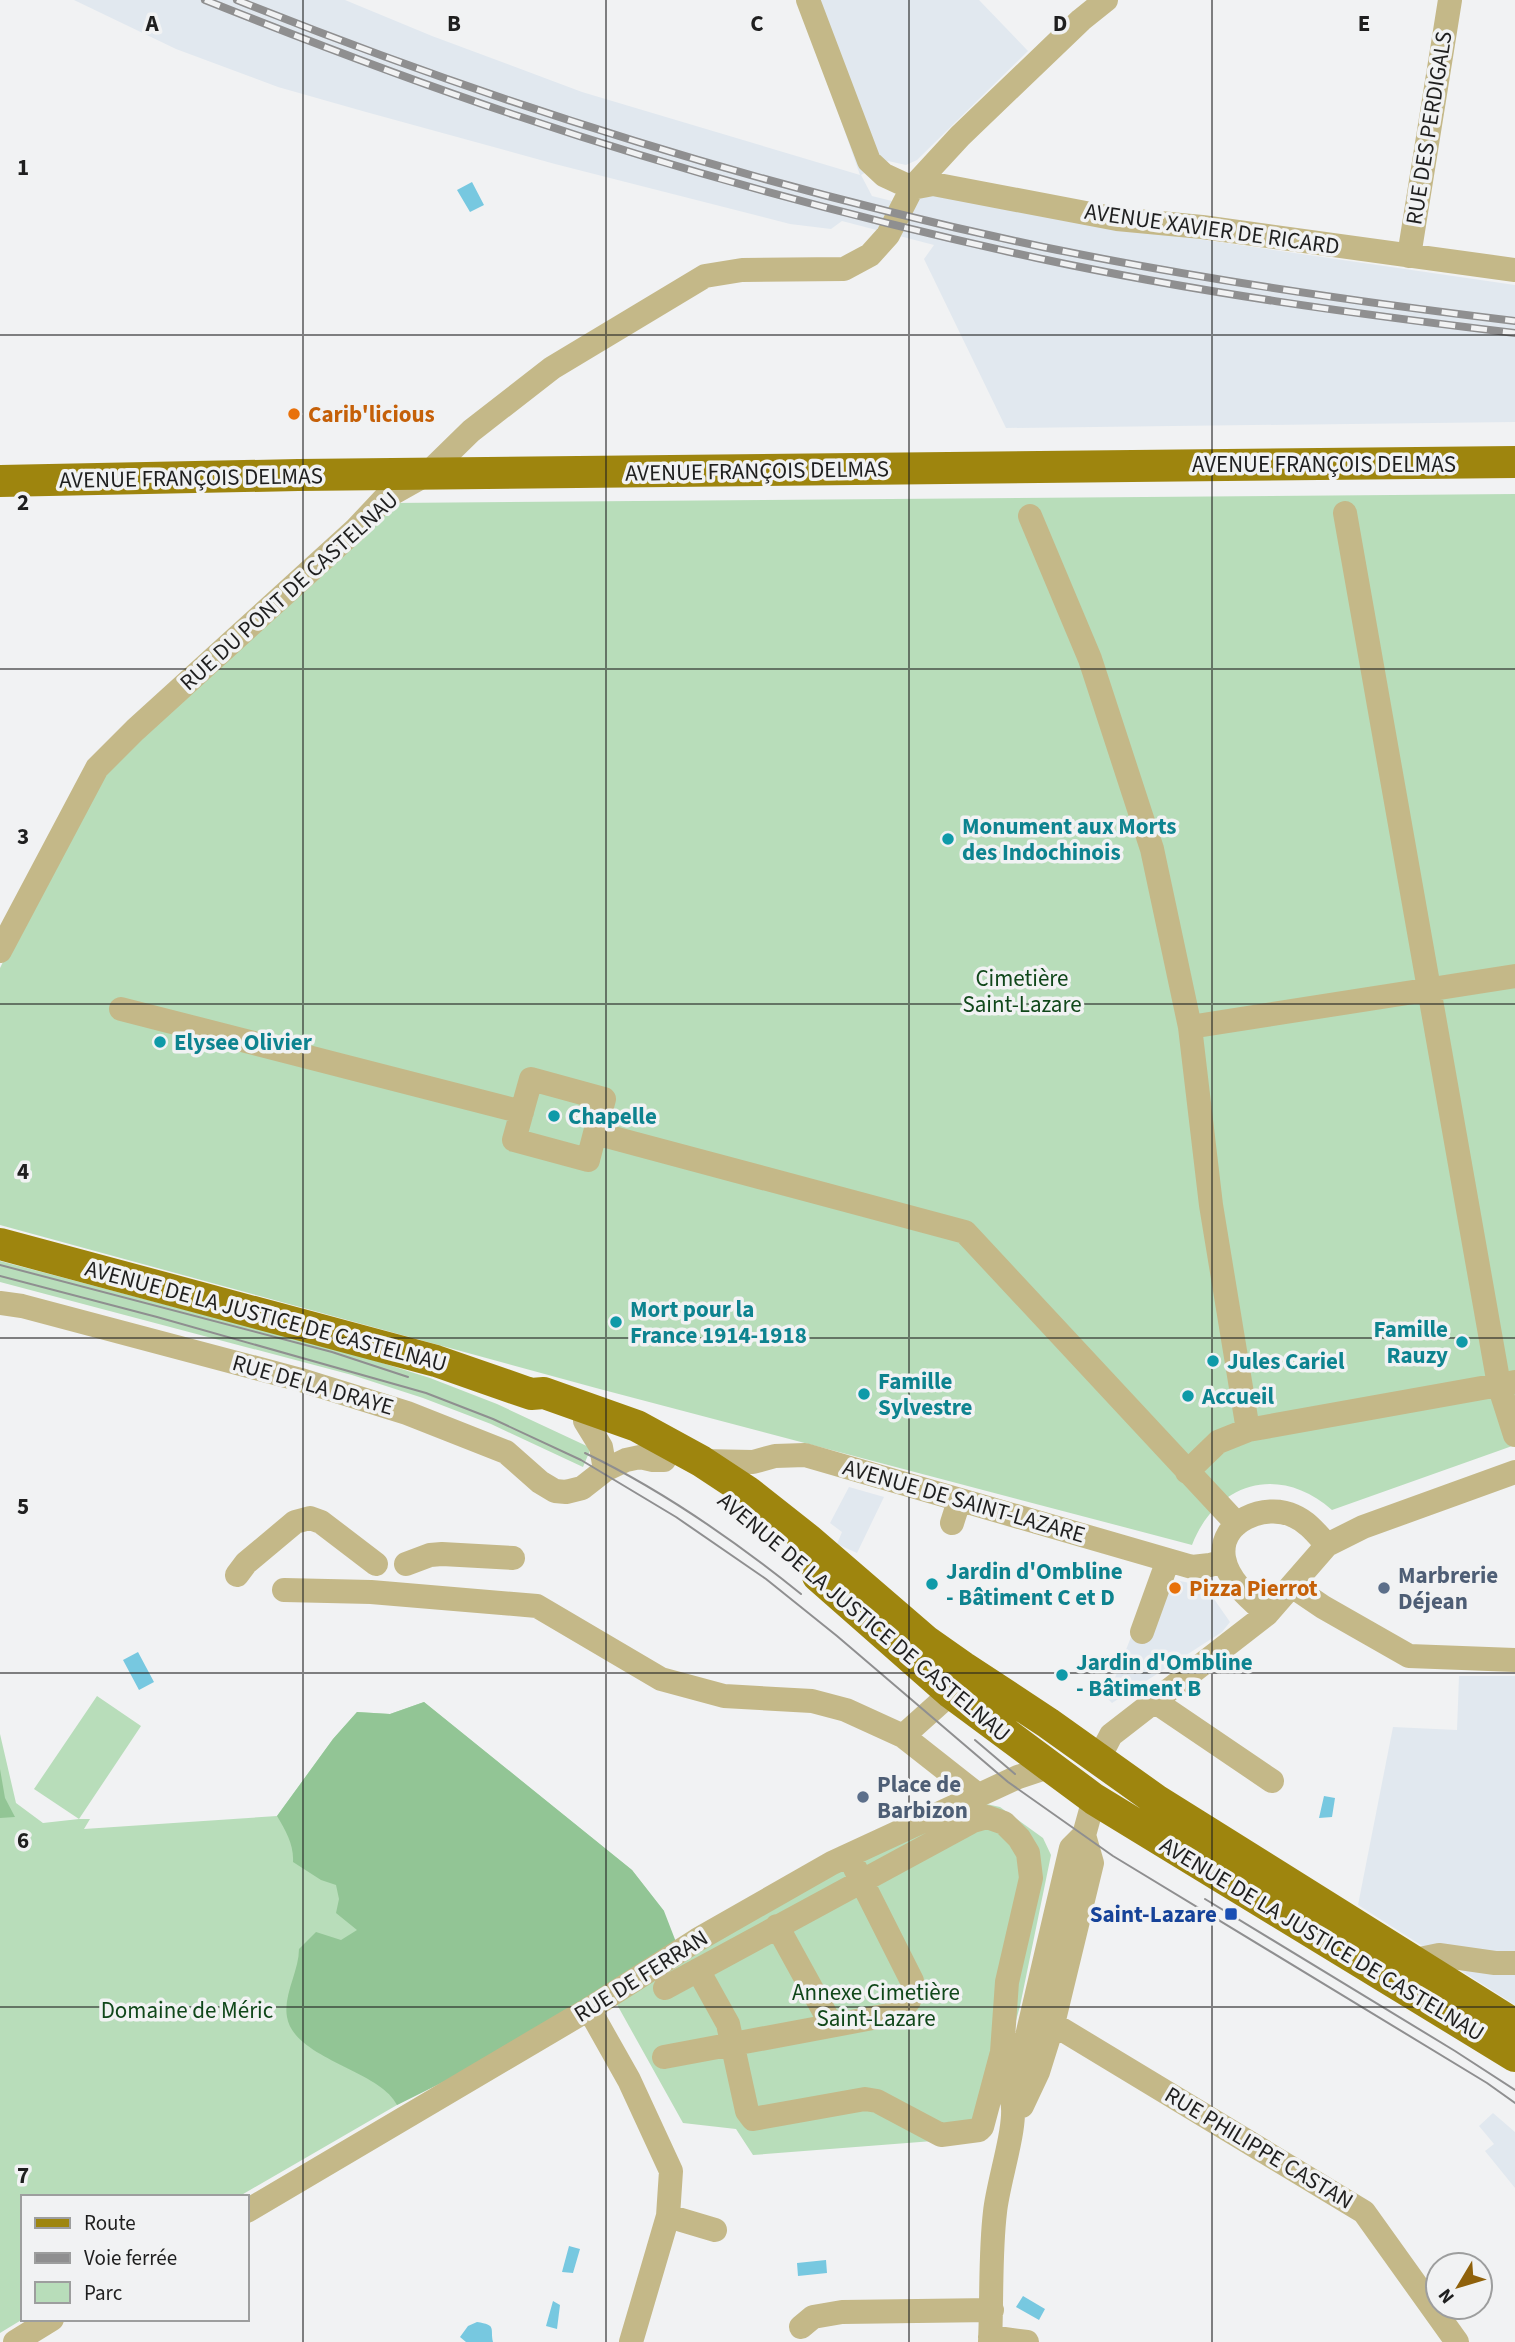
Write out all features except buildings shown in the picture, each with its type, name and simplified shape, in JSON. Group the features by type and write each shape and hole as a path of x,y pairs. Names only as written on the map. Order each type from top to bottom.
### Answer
{"main road":[{"name":"AVENUE FRANÇOIS DELMAS","path":"0,481 1515,463"},
{"name":"AVENUE DE LA JUSTICE DE CASTELNAU","path":"0,1244 423,1357 531,1394 544,1393 637,1426 701,1461 748,1492 810,1541 926,1641 1099,1758 1156,1800 1515,2025"},
{"name":"AVENUE DE LA JUSTICE DE CASTELNAU","path":"531,1394 539,1403 633,1438 653,1449 664,1460 736,1507 780,1542 951,1693 1048,1767 1094,1799 1515,2056"},
{"path":"1048,1767 1099,1758 1094,1799"}],"street":[{"path":"808,0 869,160 884,175 912,188"},
{"name":"RUE DU PONT DE CASTELNAU","path":"0,951 97,768 355,530 386,497 427,474 471,430 552,368 705,276 742,270 844,269 870,255 888,235 912,188 960,136 1081,20 1106,0"},
{"name":"RUE DES PERDIGALS","path":"1409,256 1450,0"},
{"name":"AVENUE XAVIER DE RICARD","path":"912,188 933,184 1116,219 1202,227 1515,270"},
{"path":"1345,513 1429,991 1515,1435"},
{"path":"1030,516 1090,659 1152,849 1190,1027 1212,1205 1248,1430"},
{"path":"1190,1027 1515,976"},
{"path":"121,1009 522,1112"},
{"path":"531,1079 604,1099 595,1133 588,1160 514,1140 531,1079"},
{"path":"595,1133 965,1233 1237,1524"},
{"name":"RUE DE LA DRAYE","path":"0,1303 30,1308 301,1380 394,1408 506,1452 540,1482 555,1490 566,1492 582,1488 605,1470 626,1460 640,1457 664,1460"},
{"path":"1187,1472 1218,1442 1248,1430 1507,1384"},
{"path":"585,1421 601,1447 605,1470"},
{"name":"AVENUE DE SAINT-LAZARE","path":"701,1461 753,1462 775,1456 805,1455 956,1512 1192,1567 1224,1561"},
{"path":"1099,1758 1111,1735 1267,1614 1327,1545 1363,1527 1515,1472"},
{"path":"1267,1614 1238,1586 1224,1561 1223,1547 1229,1533 1253,1514 1273,1511 1293,1515 1310,1526 1327,1545"},
{"path":"237,1575 246,1563 295,1522 310,1518 321,1522 376,1564"},
{"path":"406,1564 430,1555 442,1554 513,1558"},
{"path":"371,1592 376,1564 387,1556 394,1556 406,1564 410,1574 408,1595"},
{"path":"1142,1632 1168,1560"},
{"path":"1292,1586 1409,1656 1515,1660"},
{"path":"284,1590 371,1592 537,1606 661,1679 724,1696 812,1701 846,1710 903,1736 978,1794"},
{"path":"903,1736 951,1693"},
{"path":"1154,1701 1272,1781"},
{"name":"RUE DE FERRAN","path":"248,2210 589,2009 697,1940 850,1855 978,1794 1048,1767"},
{"path":"1027,2342 990,2340 995,2213 1000,2174 1015,2112 1012,2100 1071,1849 1084,1835 1094,1799"},
{"path":"665,1988 777,1926 973,1821 987,1817 1004,1823 1019,1838 1028,1853 1031,1878 1007,1982 1002,2052 979,2130 942,2135 877,2101 864,2099 753,2119 747,2111 728,2024 698,1970"},
{"path":"1015,2112 1025,2104 1053,2024 1091,1863 1084,1835"},
{"path":"664,2057 894,2014 908,2005 914,1993 912,1981 850,1855"},
{"path":"777,1926 831,2024"},
{"path":"1415,1961 1438,1955 1515,1963"},
{"path":"589,2009 629,2080 671,2171 668,2216 631,2342"},
{"name":"RUE PHILIPPE CASTAN","path":"1053,2024 1352,2202 1364,2212 1457,2342"},
{"path":"668,2216 715,2230"},
{"path":"801,2327 813,2317 842,2312 992,2310"},
{"path":"15,2342 49,2321"}],"shaded area":[{"path":"74,0 345,0 582,92 860,175 799,0 979,0 1028,51 917,160 906,165 888,161 861,175 872,196 908,205 929,191 1143,231 1515,285 1515,422 1006,428 924,259 934,245 842,221 831,229 790,224 555,164 278,87 176,49"},
{"path":"849,1487 884,1497 857,1553 837,1544 842,1532 830,1523"},
{"path":"1155,1576 1205,1586 1230,1622 1222,1632 1112,1703 1107,1698"},
{"path":"1459,1676 1515,1676 1515,2005 1358,1905 1393,1727 1457,1730"},
{"path":"1493,2113 1515,2132 1515,2188 1485,2151 1494,2144 1479,2126"}],"green space":[{"name":"Cimetière Saint-Lazare","path":"1515,494 1515,1445 1332,1510 1312,1496 1292,1487 1271,1484 1252,1486 1217,1506 1203,1523 1192,1545 596,1388 0,1225 0,968 39,889 108,767 392,503"},
{"path":"0,1261 357,1355 430,1378 497,1404 591,1448 583,1467 491,1424 352,1375 0,1282"},
{"path":"97,1696 141,1726 79,1819 34,1789"},
{"name":"Domaine de Méric","path":"424,1702 632,1870 664,1911 507,2050 397,2105 241,2195 21,2195 21,2320 0,2333 0,1734 16,1803 43,1823 90,1819 84,1829 277,1816 333,1739 357,1712 390,1714"},
{"path":"424,1702 632,1870 664,1911 676,1942 507,2050 397,2105 388,2093 374,2082 305,2044 293,2031 287,2017 287,2000 299,1949 316,1932 341,1940 357,1930 336,1913 339,1899 336,1885 321,1880 293,1862 291,1844 277,1816 333,1739 357,1712 390,1714"},
{"path":"0,1769 5,1798 15,1817 0,1818"},
{"name":"Annexe Cimetière Saint-Lazare","path":"977,1802 1000,1807 1043,1838 1051,1855 1020,2006 983,2141 933,2141 753,2155 736,2129 683,2123 615,2001 765,1907"}],"water":[{"path":"472,182 484,205 470,212 457,190"},
{"path":"138,1652 154,1682 139,1690 123,1660"},
{"path":"1324,1796 1335,1798 1332,1817 1319,1818"},
{"path":"569,2246 580,2249 573,2273 562,2272"},
{"path":"826,2260 827,2273 798,2276 797,2263"},
{"path":"1023,2296 1045,2309 1039,2320 1016,2307"},
{"path":"553,2301 560,2305 557,2329 546,2326"},
{"path":"477,2322 490,2326 493,2342 466,2342 460,2337 468,2326"}],"tram line":[{"path":"0,1265 332,1352 408,1377"},
{"path":"0,1276 426,1393 493,1419 581,1460 676,1517 766,1579 1008,1782 1113,1856 1487,2083 1515,2103"},
{"path":"585,1453 614,1467 697,1517 801,1594"},
{"path":"975,1740 1015,1774"},
{"path":"1205,1899 1515,2090"}],"railway":[{"path":"205,0 360,60 518,116 711,176 906,228 1037,258 1215,292 1515,333"},
{"path":"237,0 534,109 634,141 838,199 1043,247 1160,269 1337,298 1515,321"}],"place":[{"name":"Carib'licious","path":"294,414"},
{"name":"Monument aux Morts des Indochinois","path":"948,839"},
{"name":"Elysee Olivier","path":"160,1042"},
{"name":"Chapelle","path":"554,1116"},
{"name":"Mort pour la France 1914-1918","path":"616,1322"},
{"name":"Famille Rauzy","path":"1462,1342"},
{"name":"Jules Cariel","path":"1213,1361"},
{"name":"Famille Sylvestre","path":"864,1394"},
{"name":"Accueil","path":"1188,1396"},
{"name":"Jardin d'Ombline - Bâtiment C et D","path":"932,1584"},
{"name":"Pizza Pierrot","path":"1175,1588"},
{"name":"Marbrerie Déjean","path":"1384,1588"},
{"name":"Jardin d'Ombline - Bâtiment B","path":"1062,1675"},
{"name":"Place de Barbizon","path":"863,1797"},
{"name":"Saint-Lazare","path":"1231,1914"}]}
